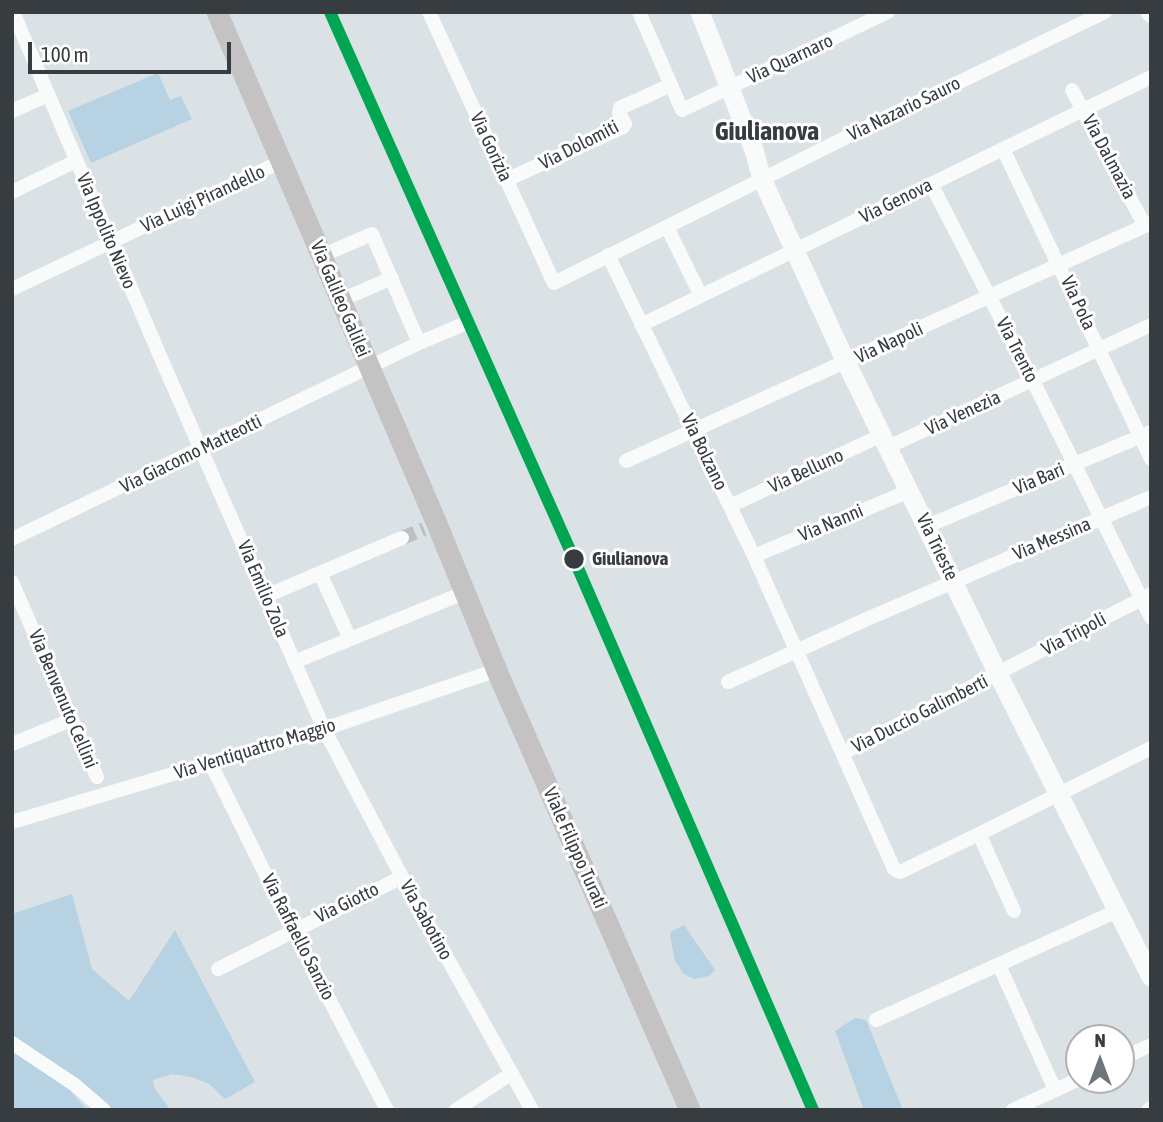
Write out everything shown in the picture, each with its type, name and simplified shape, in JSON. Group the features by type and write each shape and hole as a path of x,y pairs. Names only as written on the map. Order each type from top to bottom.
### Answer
{"main road":[{"name":"Via Galileo Galilei","path":"217,12 370,368 431,526 464,588"},
{"name":"Viale Filippo Turati","path":"464,588 497,670 690,1110"}],"street":[{"name":"Via Ippolito Nievo","path":"13,12 201,449"},
{"name":"Via Gorizia","path":"429,12 554,283"},
{"path":"639,12 671,85"},
{"name":"Via Trieste","path":"699,12 761,173 846,362 998,674 1150,973"},
{"name":"Via Quarnaro","path":"671,85 682,110 888,12"},
{"name":"Via Nazario Sauro","path":"554,283 667,228 761,173 895,113 1105,12"},
{"name":"Via Genova","path":"642,325 1151,76"},
{"name":"Via Dolomiti","path":"506,180 623,127 625,124 619,113 620,108 671,85"},
{"name":"Via Dalmazia","path":"1072,90 1148,225"},
{"path":"12,111 48,95"},
{"name":"Via Pola","path":"1003,149 1099,349 1146,434 1151,459"},
{"path":"12,192 76,161"},
{"name":"Via Luigi Pirandello","path":"12,289 281,162"},
{"name":"Via Trento","path":"931,184 1100,518 1146,597 1151,618"},
{"name":"Via Napoli","path":"626,461 1148,225"},
{"path":"667,228 701,296"},
{"path":"321,256 372,234 419,343"},
{"name":"Via Bolzano","path":"608,256 754,556 894,869 900,872 979,834"},
{"path":"341,300 392,278"},
{"path":"370,368 464,324"},
{"name":"Via Venezia","path":"885,441 1033,381 1151,325"},
{"name":"Via Giacomo Matteotti","path":"12,539 370,368"},
{"name":"Via Bari","path":"927,526 1146,434"},
{"name":"Via Belluno","path":"730,506 885,441"},
{"name":"Via Emilio Zola","path":"201,449 324,729"},
{"name":"Via Nanni","path":"754,556 909,491"},
{"name":"Via Messina","path":"954,581 1151,497"},
{"path":"266,596 402,538"},
{"path":"320,573 350,639"},
{"path":"728,682 954,581"},
{"name":"Via Benvenuto Cellini","path":"12,582 97,777"},
{"path":"294,662 415,613 464,588"},
{"name":"Via Tripoli","path":"998,674 1146,597"},
{"name":"Via Ventiquattro Maggio","path":"12,822 324,729 497,670"},
{"name":"Via Duccio Galimberti","path":"843,753 998,674"},
{"path":"12,744 71,720"},
{"name":"Via Sabotino","path":"324,729 402,877 532,1110"},
{"path":"1014,911 979,834 1151,748"},
{"name":"Via Raffaello Sanzio","path":"210,762 293,930 387,1110"},
{"name":"Via Giotto","path":"218,969 402,877"},
{"path":"876,1020 1117,911"},
{"path":"999,965 1055,1090"},
{"path":"12,1043 75,1085 104,1110"},
{"path":"1135,1052 1151,1045"},
{"path":"456,1110 512,1073"},
{"path":"1013,1110 1065,1085"}],"shaded area":[{"path":"158,73 170,100 181,96 192,119 91,163 68,111"},
{"path":"72,894 92,969 129,1001 175,930 255,1082 225,1099 209,1084 192,1077 172,1074 153,1080 154,1088 171,1110 106,1110 12,1041 12,914"},
{"path":"684,925 715,970 709,976 694,979 684,974 675,961 670,935"},
{"path":"855,1018 866,1020 903,1110 864,1110 835,1031"},
{"path":"12,1049 70,1090 87,1110 12,1110"}],"tunnel":[{"path":"402,538 424,529"}],"transit line":[{"path":"330,12 574,559 813,1110"}],"place":[{"name":"Giulianova","path":"574,559"}],"district":[{"name":"Giulianova","path":"767,132"}]}
